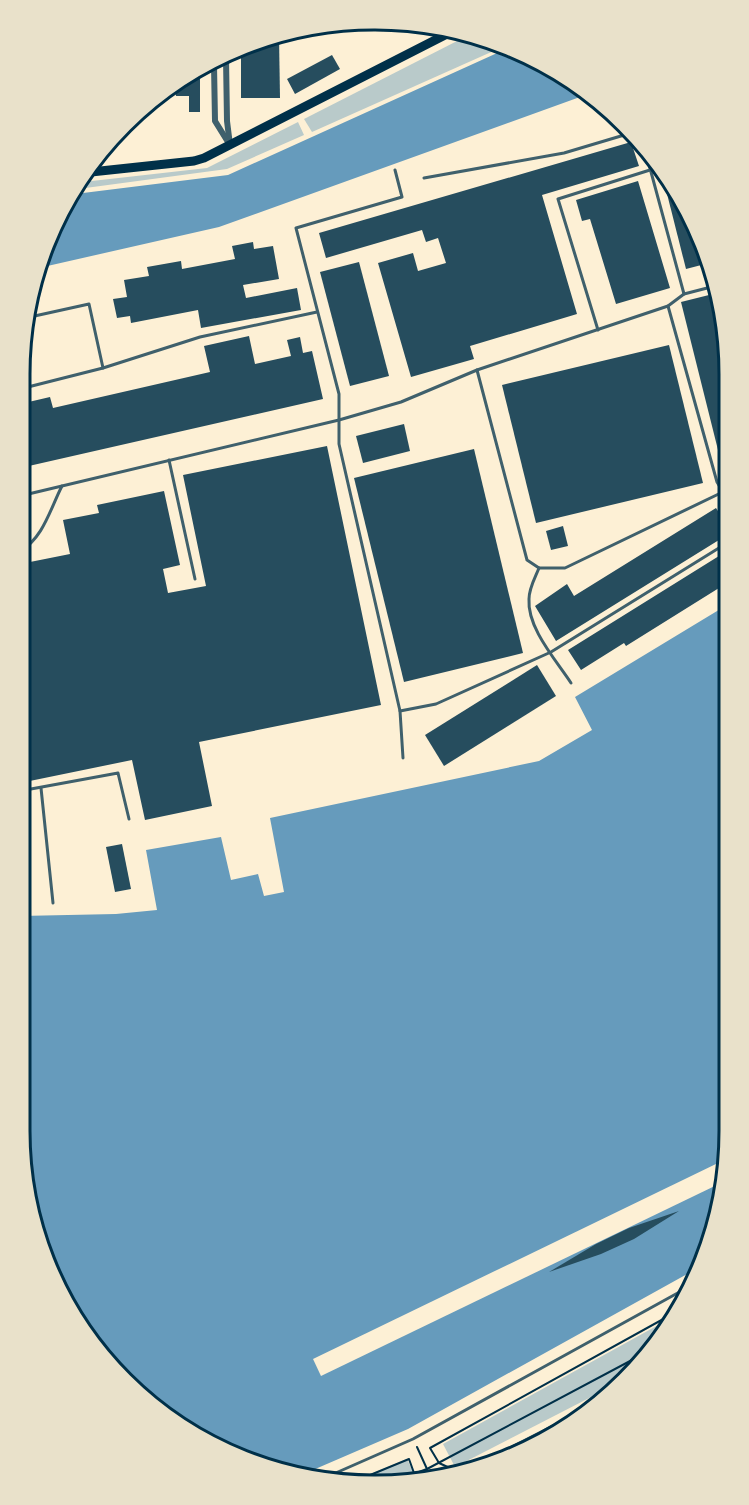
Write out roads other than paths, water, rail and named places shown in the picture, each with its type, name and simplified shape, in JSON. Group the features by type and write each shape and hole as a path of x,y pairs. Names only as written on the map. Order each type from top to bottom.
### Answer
{"main road":[{"path":"96,171 194,161 230,145 441,37"}],"street":[{"path":"226,64 227,121 230,145"},
{"path":"214,70 215,121 230,145"}],"lane":[{"path":"424,178 564,153 623,136"},
{"path":"649,167 684,294"},
{"path":"394,170 402,197 296,228 339,394 339,444 400,711 403,758"},
{"path":"598,330 558,199 650,170"},
{"path":"30,494 339,420 401,402 477,370 668,306 684,294 708,288"},
{"path":"35,316 89,304 103,368"},
{"path":"668,306 719,486"},
{"path":"30,386 103,368 200,337 318,312"},
{"path":"477,370 527,560 539,568 565,568 719,493"},
{"path":"169,460 195,579"},
{"path":"30,544 38,536 62,486"},
{"path":"400,711 436,704 551,652 719,548"},
{"path":"539,568 530,589 529,615 534,627 571,683"},
{"path":"30,790 118,773 129,819"},
{"path":"41,788 53,903"},
{"path":"337,1473 413,1439 678,1293"}],"water":[{"path":"498,53 547,76 579,97 219,227 47,266 56,243 82,193 228,175"},
{"path":"719,610 719,1130 712,1198 693,1262 687,1274 408,1429 315,1469 285,1463 243,1449 183,1417 147,1390 115,1358 76,1303 56,1262 42,1220 31,1153 30,916 116,914 157,910 146,850 221,837 231,880 258,874 264,896 284,892 270,818 539,761 592,730 575,697"}]}
